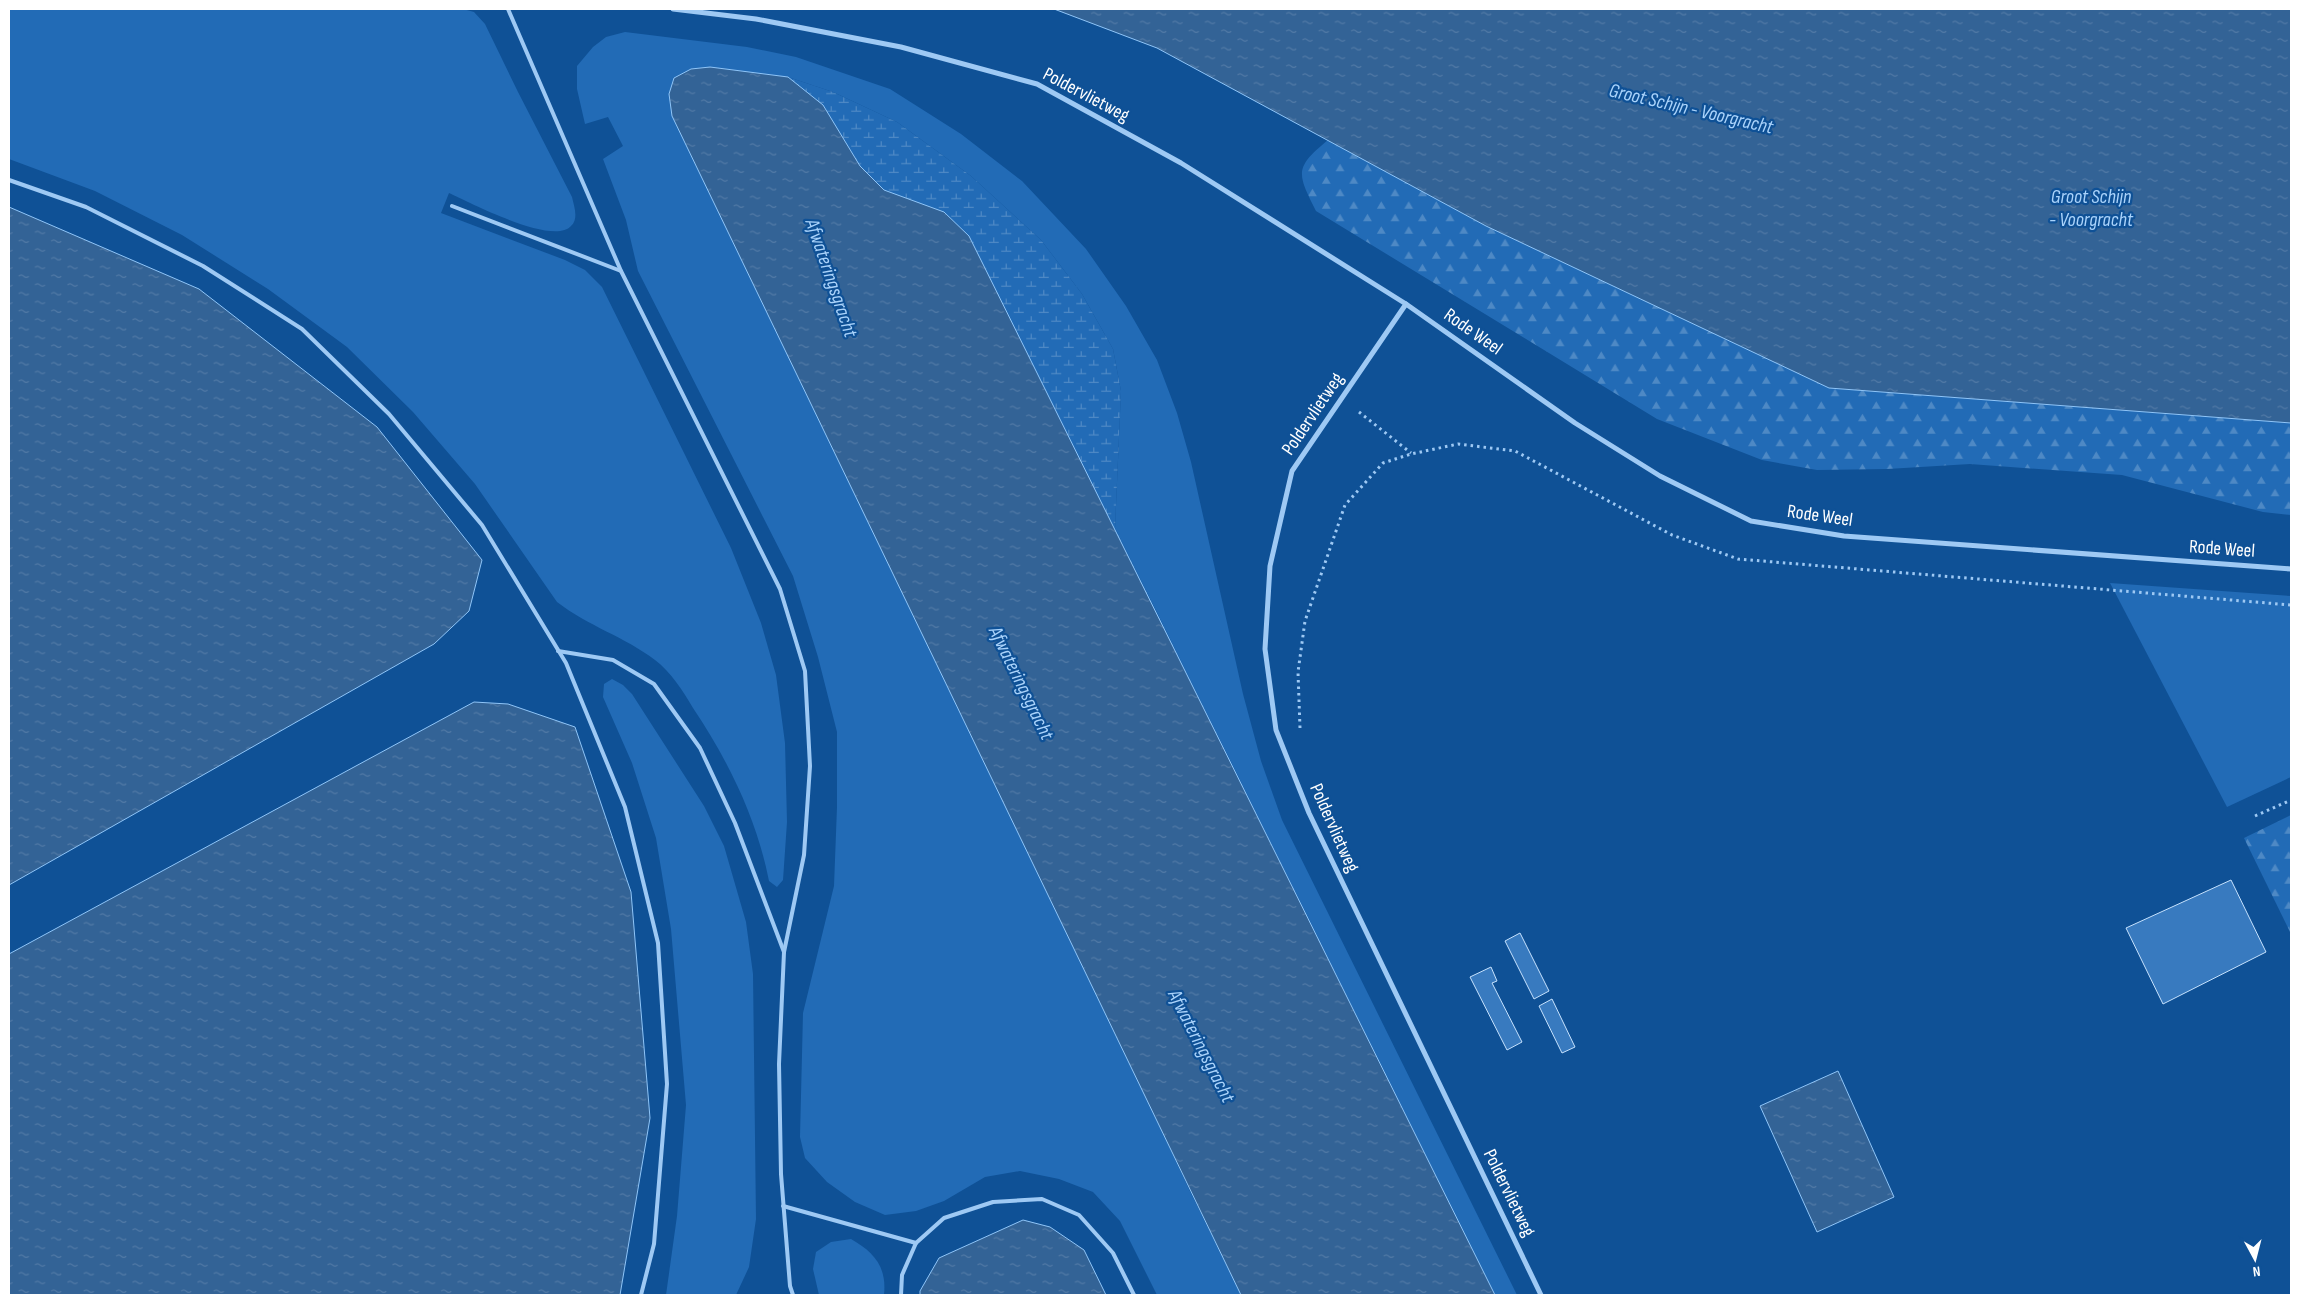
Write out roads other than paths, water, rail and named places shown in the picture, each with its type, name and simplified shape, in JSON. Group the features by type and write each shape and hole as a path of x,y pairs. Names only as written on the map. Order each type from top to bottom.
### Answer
{"street":[{"name":"Poldervlietweg","path":"673,9 756,19 901,47 1037,84 1181,162 1406,304 1292,471 1270,566 1265,649 1276,730 1308,813 1541,1295"},
{"name":"Rode Weel","path":"1406,304 1606,442 1660,476 1751,521 1844,536 2291,569"}],"lane":[{"path":"508,9 621,271 780,589 805,671 810,766 804,855 784,952 779,1064 783,1206 790,1286 793,1295"},
{"path":"9,180 86,207 203,266 302,329 389,414 482,525 566,663 625,807 658,943 667,1084 654,1244 641,1295"},
{"path":"452,206 621,271"},
{"path":"558,651 613,660 654,684 700,748 735,823 784,952"},
{"path":"901,1295 902,1275 916,1243 944,1218 993,1202 1042,1199 1079,1215 1114,1253 1134,1295"},
{"path":"783,1206 916,1243"}],"water":[{"name":"Groot Schijn - Voorgracht","path":"1054,9 2291,9 2291,423 1829,388 1486,226 1157,48"},
{"name":"Afwateringsgracht","path":"710,67 788,77 823,105 860,166 884,190 944,212 969,236 1495,1295 1241,1295 672,116 669,94 674,78 691,69"},
{"path":"9,207 199,289 377,427 482,560 469,611 434,644 9,885"},
{"path":"474,702 508,704 575,727 631,892 650,1118 620,1295 9,1295 9,954"},
{"path":"1838,1071 1894,1197 1817,1232 1760,1106"},
{"path":"1023,1220 1050,1227 1084,1250 1106,1295 920,1295 920,1291 939,1258"}]}
